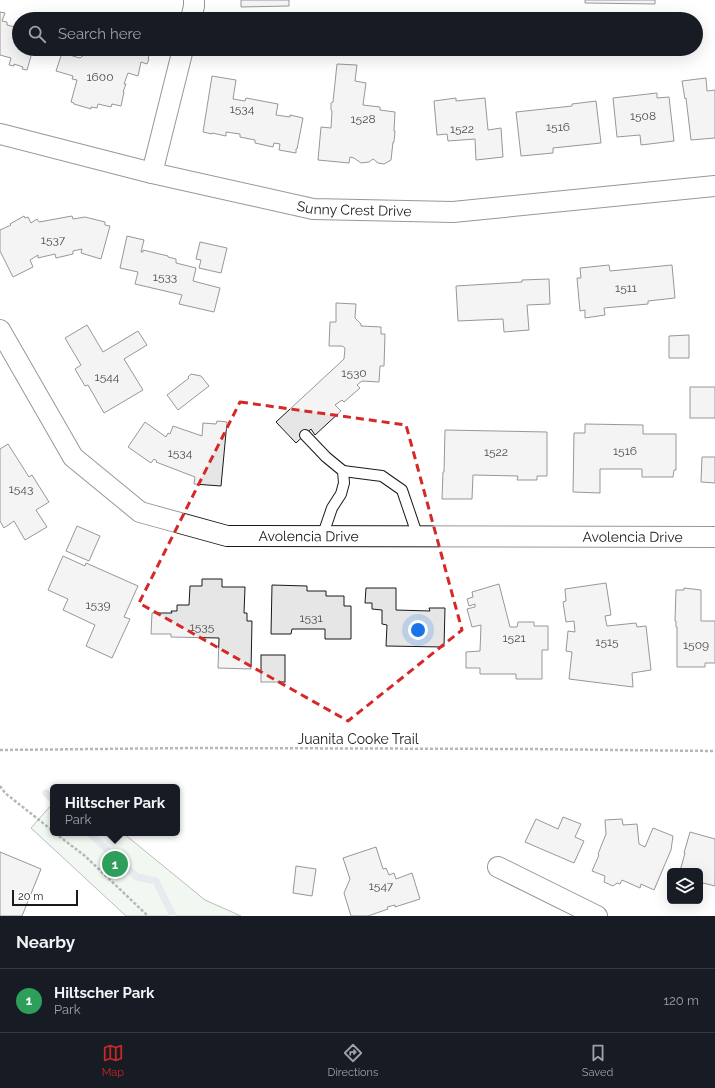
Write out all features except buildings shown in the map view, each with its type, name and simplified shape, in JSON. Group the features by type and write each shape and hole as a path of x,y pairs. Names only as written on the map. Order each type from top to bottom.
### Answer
{"street":[{"path":"192,12 194,0"},
{"path":"152,173 181,56"},
{"name":"Sunny Crest Drive","path":"0,134 152,173 313,210 453,212 715,186"},
{"name":"Avolencia Drive","path":"0,330 73,457 140,512 227,536 715,537"},
{"path":"498,867 597,916"}],"lane":[{"path":"305,435 326,457 344,471 382,476 402,490 418,537"},
{"path":"322,536 332,508 341,494 344,483 344,471"}],"path":[{"name":"Juanita Cooke Trail","path":"0,750 201,748 715,751"},
{"path":"0,786 4,793 50,829"},
{"path":"59,836 85,856 148,916"}],"highlighted area":[{"path":"240,402 406,425 462,630 348,721 139,603"}],"green space":[{"path":"50,806 50,836 127,836 205,900 241,916 126,916 31,828"}],"waterway":[{"path":"46,793 50,797"},
{"path":"92,836 137,877 156,881 173,916"}],"place":[{"name":"Hiltscher Park","path":"115,864"}]}
